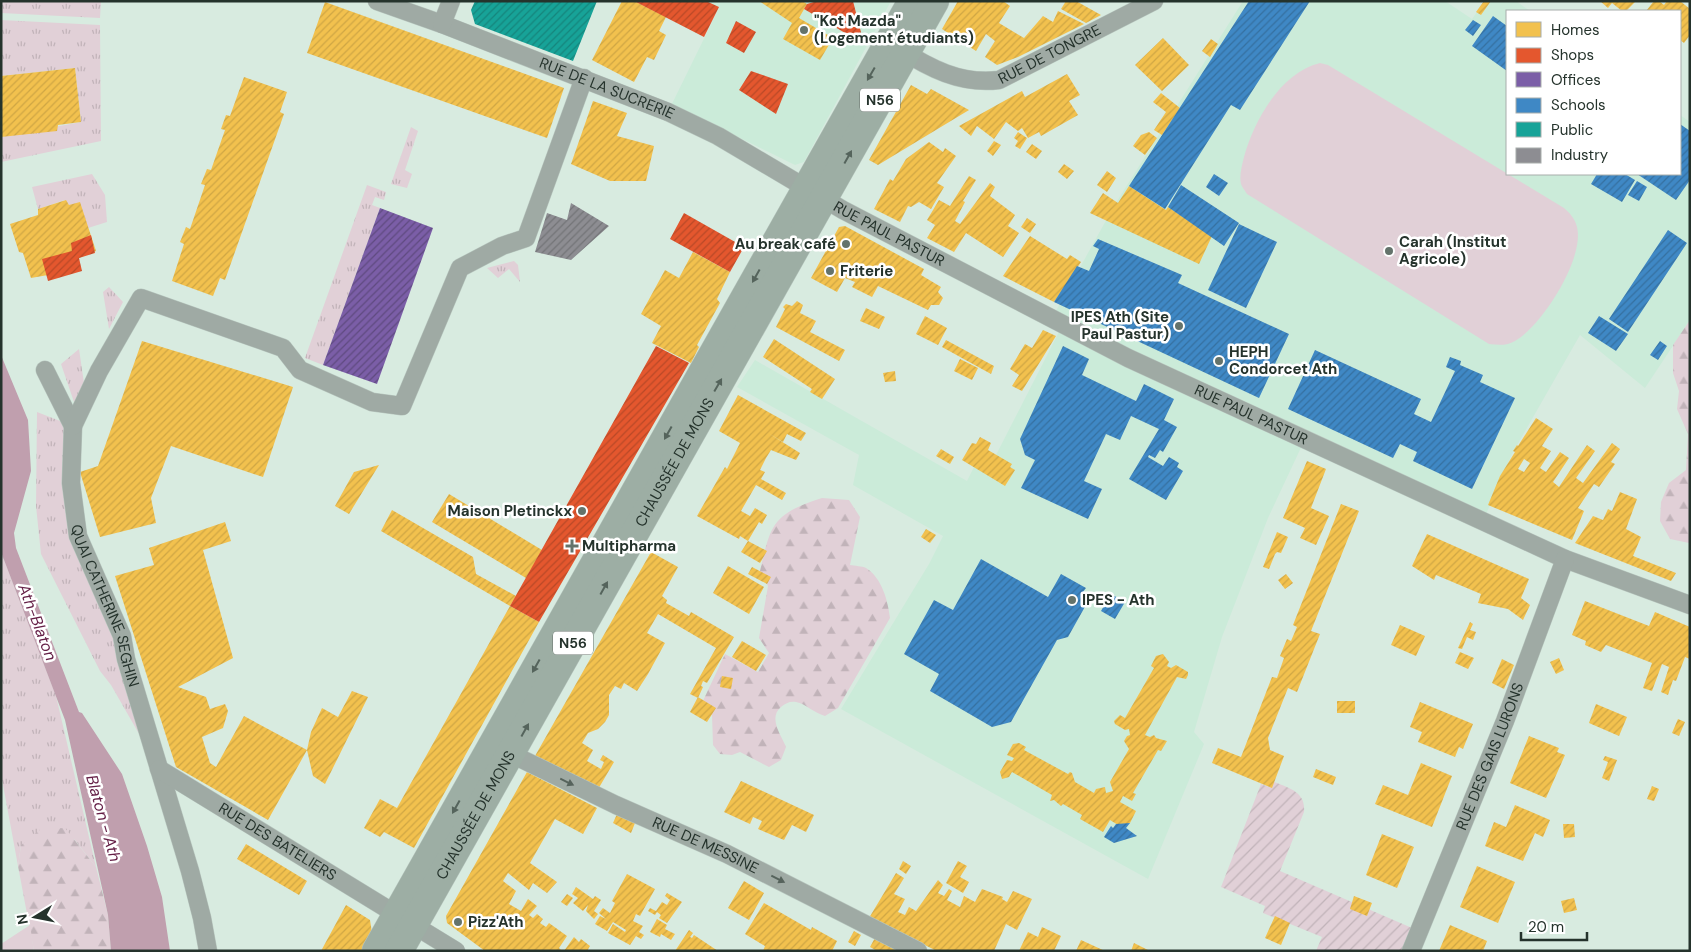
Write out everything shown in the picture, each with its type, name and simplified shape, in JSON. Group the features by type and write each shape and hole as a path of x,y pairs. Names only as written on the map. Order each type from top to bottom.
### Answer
{"main road":[{"name":"CHAUSSÉE DE MONS","path":"897,48 912,1"},
{"name":"CHAUSSÉE DE MONS","path":"376,951 405,919 501,750 635,530 897,48 935,1"},
{"name":"CHAUSSÉE DE MONS","path":"399,951 405,919"}],"street":[{"name":"RUE DE LA SUCRERIE","path":"377,1 584,78 668,112 718,136 816,194"},
{"path":"442,24 451,1"},
{"name":"RUE DE TONGRE","path":"897,48 948,75 982,83 999,80 1154,1"},
{"path":"73,426 99,371 141,298 283,348 300,370 372,402 402,406 460,268 502,246 526,238 584,78"},
{"name":"RUE PAUL PASTUR","path":"816,194 1128,358 1565,559 1690,605"},
{"path":"45,370 73,426"},
{"name":"QUAI CATHERINE SEGHIN","path":"73,426 71,483 78,536 122,636 126,659 190,871 208,951"},
{"name":"RUE DES GAIS LURONS","path":"1411,951 1505,721 1565,559"},
{"name":"RUE DE MESSINE","path":"501,750 616,806 727,854 918,951"},
{"name":"RUE DES BATELIERS","path":"160,775 456,951"}],"shaded area":[{"path":"706,1 891,1 804,162 795,165 718,127 668,112 719,8"},
{"path":"1243,1 1445,1 1472,19 1485,1 1516,1 1529,10 1506,10 1506,175 1681,175 1681,116 1690,122 1690,320 1645,388 1580,335 1512,454 1483,521 1305,439 1268,518 1222,637 1194,732 1204,744 1148,879 841,709 929,564 943,536 853,485 859,455 737,387 755,360 967,481 974,467 996,455 1063,324 1049,316 1057,309 1114,206"}],"green space":[{"path":"1,1 101,1 100,18 1,13"},
{"path":"1,20 100,25 101,141 1,162 1,137 81,122 75,68 1,76"},
{"path":"1320,63 1328,65 1506,173 1506,175 1510,175 1564,208 1572,216 1577,227 1578,240 1568,273 1549,307 1526,333 1512,343 1489,344 1247,194 1240,178 1248,143 1254,129 1271,100 1281,88 1306,68"},
{"path":"411,127 418,131 405,170 412,174 407,188 391,184"},
{"path":"92,174 105,195 107,222 88,228 65,200 38,209 32,187"},
{"path":"367,185 386,192 384,200 375,197 372,205 380,208 323,365 305,358"},
{"path":"514,261 518,265 520,282 509,269 498,278 487,268"},
{"path":"109,287 123,302 109,329 103,292"},
{"path":"1690,320 1689,543 1670,539 1660,521 1661,502 1669,483 1686,470 1688,434 1677,409 1679,391 1673,373 1673,345"},
{"path":"79,349 84,383 74,402 61,364"},
{"path":"37,412 73,426 78,536 122,636 146,746 111,685 100,671 41,554 36,506"},
{"path":"822,498 849,500 860,517 850,565 860,566 872,572 886,597 890,618 838,708 825,716 800,703 792,702 785,704 777,711 777,727 786,747 781,760 769,767 740,752 732,755 720,754 713,745 712,715 702,703 725,654 758,672 769,653 759,638 768,586 760,571 767,542 777,522 784,515 793,509"},
{"path":"1,552 56,696 96,867 74,839 21,845 18,866 1,774"},
{"path":"1272,781 1295,791 1302,799 1304,805 1304,812 1280,871 1419,931 1411,951 1316,951 1322,937 1263,913 1265,906 1221,887 1261,784 1269,787"},
{"path":"65,828 96,867 108,915 111,951 34,951 18,866 21,845 41,829"},
{"path":"30,925 34,951 1,951 1,944"}],"water":[{"path":"1,355 28,420 31,471 14,533 16,548 79,712 82,713 122,774 147,846 162,897 170,951 111,951 108,915 65,720 1,552"}],"building: Homes":[{"path":"622,1 634,1 666,17 659,31 666,35 654,60 647,57 634,82 592,60"},
{"name":"\"Kot Mazda\" (Logement étudiants)","path":"759,1 802,1 807,4 799,18 833,38 820,60 783,39 792,23"},
{"path":"958,1 1003,1 1010,6 999,23 1024,38 1043,16 1053,22 1058,11 1084,24 1018,57 997,65 985,57 995,41 986,34 976,51 942,29"},
{"path":"1066,1 1076,1 1101,15 1086,23 1061,9"},
{"path":"1484,1 1491,1 1481,15 1476,12"},
{"path":"1600,1 1636,1 1627,10 1621,10 1612,3 1608,8"},
{"path":"1654,1 1659,1 1664,5 1667,1 1680,1 1690,9 1690,35 1684,43 1681,41 1681,10 1647,10"},
{"path":"325,2 564,88 547,138 307,53"},
{"path":"1163,38 1189,65 1162,91 1135,65"},
{"path":"1211,39 1218,44 1210,57 1202,51"},
{"path":"75,68 81,122 58,125 57,131 1,137 1,76"},
{"path":"1067,74 1080,95 1069,101 1078,115 1041,136 1039,132 1028,138 1022,128 1018,131 1006,122 994,139 977,126 971,136 959,126 1022,91 1025,97"},
{"path":"244,77 287,92 280,112 284,114 225,280 220,278 213,296 172,281 184,244 180,242 186,227 190,229 205,185 201,184 207,169 211,170 225,130 221,129 226,115 230,116"},
{"path":"911,85 927,94 931,89 969,110 878,165 869,160"},
{"path":"1161,93 1180,108 1162,135 1154,130 1166,112 1153,102"},
{"path":"593,101 627,113 617,136 654,146 646,181 610,181 571,164"},
{"path":"1018,132 1027,138 1020,149 1015,146 1018,141 1014,138"},
{"path":"1149,132 1157,138 1145,155 1133,146 1141,135"},
{"path":"994,141 1001,145 993,156 987,151"},
{"path":"929,142 943,152 945,148 956,156 937,183 944,187 931,209 919,202 911,207 908,206 900,222 874,209 890,179 893,181 906,159"},
{"path":"1032,144 1042,151 1036,159 1026,152"},
{"path":"1064,164 1074,171 1067,179 1058,172"},
{"path":"1107,171 1116,178 1107,192 1097,185"},
{"path":"969,176 976,180 963,201 965,202 955,221 960,224 990,183 995,187 990,196 1015,215 1008,226 1019,233 1003,257 966,233 954,252 927,238 935,225 927,220 939,200 950,206"},
{"path":"1129,186 1166,210 1168,207 1212,236 1199,264 1090,213 1103,193 1118,203"},
{"path":"66,200 69,205 80,202 96,251 79,258 79,268 50,277 48,275 31,278 23,253 19,252 10,224 38,215 38,209"},
{"path":"1027,218 1036,224 1030,233 1021,227"},
{"path":"845,226 924,269 921,275 941,287 938,292 943,298 939,305 931,305 928,310 878,286 872,297 852,287 855,282 845,278 837,292 811,278 839,227"},
{"path":"1030,236 1067,259 1070,255 1081,262 1054,302 1003,276"},
{"path":"693,252 730,272 717,299 720,303 697,345 699,347 691,363 652,343 661,326 641,314 665,270 679,278"},
{"path":"797,301 803,305 800,313 816,321 810,332 845,350 839,361 776,327 785,309 783,307 786,304 792,306"},
{"path":"866,308 885,317 879,329 860,321"},
{"path":"925,316 947,328 938,345 916,334"},
{"path":"1043,330 1056,336 1022,391 1012,386 1019,375 1010,369 1025,344 1032,348"},
{"path":"774,339 835,379 822,399 810,392 812,389 763,357"},
{"path":"946,340 994,366 991,374 942,347"},
{"path":"142,341 293,387 263,477 171,446 151,498 156,523 100,537 80,472 98,466"},
{"path":"960,359 978,368 972,380 954,371"},
{"path":"895,371 896,381 885,382 883,373"},
{"path":"738,395 806,433 801,441 787,434 783,442 768,433 800,453 796,460 771,450 766,458 760,470 765,472 761,479 786,493 782,500 756,485 741,511 750,516 755,508 767,515 762,524 759,522 748,541 740,536 739,539 697,516 725,467 727,469 740,443 719,431"},
{"path":"1536,418 1553,429 1542,446 1551,451 1540,468 1546,472 1560,452 1569,458 1553,482 1559,487 1587,445 1595,451 1576,478 1583,483 1612,443 1620,449 1611,462 1615,464 1599,487 1594,484 1578,508 1584,511 1572,540 1488,505 1500,476 1515,452 1513,451","holes":["1524,459 1530,463 1524,472 1518,469"]},
{"path":"980,437 991,443 988,450 1012,464 1010,467 1015,470 1005,486 962,460 972,443 976,444"},
{"path":"941,449 954,457 950,464 936,456"},
{"path":"1307,461 1326,469 1311,508 1329,516 1316,545 1300,538 1305,528 1283,518"},
{"path":"379,465 349,514 335,506 354,472"},
{"path":"1620,492 1637,499 1626,529 1641,537 1633,556 1676,573 1671,581 1575,543 1593,516 1603,520 1608,509 1612,511"},
{"path":"449,494 542,550 526,578 432,522"},
{"name":"Maison Pletinckx","path":"578,497 595,508 586,523 569,514"},
{"path":"1341,504 1359,511 1311,631 1320,634 1297,692 1288,688 1268,738 1270,750 1284,756 1272,788 1212,763 1218,748 1241,757 1272,677 1277,678 1284,658 1280,656 1287,639 1291,641 1297,627 1293,625"},
{"path":"392,510 473,557 476,574 516,596 510,606 381,531"},
{"path":"225,522 231,541 203,550 233,658 178,687 206,697 210,709 225,704 228,711 223,728 202,737 210,763 216,767 244,716 307,750 268,820 176,767 115,576 154,565 149,548"},
{"path":"926,529 936,535 930,543 921,537"},
{"path":"1277,532 1288,537 1281,553 1277,552 1275,554 1269,569 1263,567"},
{"path":"1427,534 1529,579 1521,598 1530,605 1523,620 1508,609 1478,603 1481,594 1436,575 1434,580 1412,566"},
{"path":"748,541 767,551 760,563 741,552"},
{"path":"651,552 678,567 662,596 667,600 666,603 689,616 691,612 734,637 707,683 703,681 701,686 703,687 698,698 690,694 716,648 658,614 647,633 665,643 648,674 637,691 624,683 621,689 615,686 609,695 609,715 605,722 598,729 588,733 582,743 593,750 587,761 601,769 604,762 600,760 603,755 614,762 597,791 535,756"},
{"path":"728,566 764,587 749,614 713,593"},
{"path":"752,567 771,577 767,584 748,574"},
{"path":"1286,574 1293,583 1285,589 1278,580"},
{"path":"1585,601 1649,626 1655,612 1690,627 1690,659 1685,657 1676,681 1673,680 1668,695 1661,692 1669,667 1662,664 1652,691 1643,688 1652,663 1606,645 1601,652 1585,645 1586,641 1572,635"},
{"path":"510,606 539,622 414,848 384,832 380,837 364,828 380,799 397,808"},
{"path":"1470,622 1473,624 1470,630 1476,632 1473,640 1467,637 1462,649 1458,648"},
{"path":"1400,625 1425,636 1416,656 1391,645"},
{"path":"742,641 766,655 756,671 732,657"},
{"path":"1460,652 1474,658 1468,669 1455,663"},
{"path":"1163,654 1169,662 1167,666 1171,668 1176,665 1188,672 1188,675 1186,679 1177,677 1145,735 1150,737 1154,735 1156,738 1167,741 1161,751 1158,750 1133,793 1136,794 1132,801 1123,796 1120,802 1136,811 1130,823 1118,825 1110,820 1103,832 1080,819 1082,815 1063,804 1061,806 1054,800 1050,801 1052,795 1012,772 1009,777 1002,779 1000,772 1007,760 1012,761 1014,758 1007,755 1013,744 1019,743 1026,747 1024,750 1068,774 1072,773 1075,782 1094,793 1096,789 1105,787 1106,793 1113,791 1110,782 1129,749 1124,741 1130,735 1129,729 1125,730 1115,724 1114,721 1120,715 1125,718 1154,668 1151,666 1156,656"},
{"path":"1559,658 1564,670 1556,674 1550,662"},
{"path":"1502,659 1514,665 1504,689 1492,683"},
{"path":"722,676 733,678 731,689 720,687"},
{"path":"352,691 368,697 325,784 313,776 307,750 311,732 322,708 338,717"},
{"path":"698,697 716,708 707,722 690,712"},
{"path":"1337,701 1355,701 1355,713 1337,713"},
{"path":"1420,702 1473,724 1463,749 1459,747 1455,757 1418,742 1422,732 1410,727"},
{"path":"1596,704 1627,717 1619,736 1589,723"},
{"path":"1678,719 1685,722 1679,736 1672,733"},
{"path":"1529,736 1559,748 1557,752 1565,755 1546,798 1510,783"},
{"path":"1605,756 1617,760 1609,781 1602,778 1608,762 1603,760"},
{"path":"1421,763 1452,776 1432,827 1375,804 1383,785 1408,795"},
{"path":"1316,769 1336,777 1333,785 1313,777"},
{"path":"527,772 597,808 583,834 555,819 530,863 557,882 547,893 533,883 529,890 508,873 503,881 516,891 509,904 521,911 528,899 537,906 529,915 533,918 537,914 543,919 540,923 546,927 549,923 567,936 559,948 562,951 485,951 447,923 446,916"},
{"path":"741,781 814,815 806,832 792,825 784,840 758,829 762,821 753,817 750,824 724,812"},
{"path":"1652,786 1659,789 1654,801 1647,799"},
{"path":"1515,805 1550,820 1543,837 1535,833 1523,861 1485,846 1494,822 1506,827"},
{"path":"617,814 635,823 631,833 613,823"},
{"path":"1563,824 1574,824 1575,837 1564,838"},
{"path":"1382,834 1414,847 1397,888 1366,875"},
{"path":"246,844 307,881 299,895 237,859"},
{"path":"903,861 911,866 906,874 899,869"},
{"path":"958,861 967,866 960,877 969,882 963,893 946,883"},
{"path":"1477,866 1515,882 1498,923 1460,907"},
{"path":"896,873 904,878 894,894 905,899 898,912 905,915 909,907 916,911 938,880 943,885 938,893 944,896 949,889 952,891 947,900 960,907 964,896 975,902 982,889 1003,897 1002,899 1007,902 1013,891 1032,899 1017,930 1006,924 994,951 937,951 869,918"},
{"path":"627,874 655,889 640,916 636,914 633,921 643,926 639,932 644,935 641,939 636,936 630,945 608,933 613,924 625,932 626,930 613,922 607,931 595,924 600,916 606,919 599,913 603,908 610,913 615,903 612,901"},
{"path":"744,881 764,893 749,920 728,908"},
{"path":"576,887 593,899 595,896 601,900 594,911 598,914 594,919 586,911 588,905 583,911 573,903 578,898 572,894"},
{"path":"667,893 682,902 667,923 659,918 661,915 657,912 655,915 648,911 650,908 656,911 662,902 667,905 670,900 665,896"},
{"path":"567,894 573,898 567,906 561,902"},
{"path":"1354,896 1372,903 1367,916 1350,909"},
{"path":"1574,898 1577,910 1564,913 1561,901"},
{"path":"764,903 811,930 812,927 837,941 832,951 763,951 765,946 745,934"},
{"path":"346,905 370,920 372,933 362,951 321,951"},
{"path":"1275,916 1290,923 1281,945 1265,938"},
{"path":"657,919 667,925 665,929 675,934 671,940 661,934 660,937 650,932"},
{"path":"1450,925 1487,941 1483,951 1439,951"},
{"path":"1042,927 1061,936 1054,951 1019,951 1028,932 1038,937"},
{"path":"689,930 693,933 690,937 692,938 694,935 718,951 675,951"},
{"path":"854,931 861,935 855,946 848,942"},
{"path":"876,936 906,951 877,951 870,947"},
{"path":"574,937 579,942 581,939 590,946 587,951 564,951"},
{"path":"1081,940 1105,951 1076,951"},
{"path":"1134,943 1150,951 1131,951"}],"building: Shops":[{"path":"634,1 706,1 719,7 704,37"},
{"path":"817,1 853,1 864,44 804,9 807,4"},
{"path":"736,21 756,32 744,53 726,43"},
{"path":"751,71 788,84 776,114 739,90"},
{"path":"684,213 744,247 730,272 670,239"},
{"path":"91,235 95,253 79,258 82,271 48,281 42,259 72,251 71,243"},
{"path":"656,346 689,363 539,622 510,606"}],"building: Offices":[{"path":"380,208 433,228 377,384 323,365"}],"building: Schools":[{"path":"1249,1 1310,1 1240,110 1231,105 1165,209 1129,186"},
{"path":"1493,16 1506,25 1506,70 1472,46"},
{"path":"1473,20 1481,25 1473,36 1465,30"},
{"path":"1681,125 1690,131 1690,180 1676,200 1638,175 1681,175"},
{"path":"1214,174 1228,183 1219,196 1206,187"},
{"path":"1596,175 1627,175 1635,180 1622,202 1591,184"},
{"path":"1637,181 1647,187 1639,201 1628,195"},
{"path":"1181,185 1239,223 1224,246 1168,207"},
{"path":"1239,224 1277,242 1246,308 1208,290"},
{"path":"1668,230 1687,243 1628,332 1609,319"},
{"path":"1098,239 1182,275 1178,283 1289,334 1259,398 1054,302 1077,266 1089,271 1099,249 1093,246"},
{"path":"1599,316 1628,334 1616,351 1588,333"},
{"path":"1660,341 1667,346 1658,360 1650,355"},
{"path":"1063,346 1089,359 1082,375 1136,401 1144,384 1174,399 1164,420 1177,427 1163,452 1160,450 1155,458 1149,455 1148,457 1163,466 1169,457 1179,463 1177,467 1183,471 1166,500 1129,479 1159,429 1131,416 1120,440 1106,434 1084,481 1102,489 1088,519 1021,488 1035,460 1025,455 1020,439"},
{"path":"1315,350 1421,399 1414,414 1431,422 1455,371 1446,367 1450,357 1461,361 1460,365 1483,375 1480,382 1515,398 1472,489 1413,461 1417,452 1400,444 1393,458 1288,409"},
{"path":"981,559 1048,597 1061,574 1086,588 1083,592 1091,596 1068,637 1057,640 1011,722 992,727 930,691 939,674 904,654 934,600 953,610"},
{"path":"1111,594 1125,602 1115,619 1101,611"},
{"path":"1130,823 1126,828 1137,836 1114,843 1104,837 1111,826 1113,828 1116,824"}],"building: Public":[{"path":"475,1 597,1 573,61 475,24 471,10"}],"building: Industry":[{"path":"571,203 609,226 571,260 535,252 547,213 567,220"}],"place":[{"name":"\"Kot Mazda\" (Logement étudiants)","path":"804,30"},
{"name":"Au break café","path":"846,244"},
{"name":"Carah (Institut Agricole)","path":"1389,251"},
{"name":"Friterie","path":"830,271"},
{"name":"IPES Ath (Site Paul Pastur)","path":"1179,326"},
{"name":"HEPH Condorcet Ath","path":"1219,361"},
{"name":"Maison Pletinckx","path":"582,511"},
{"name":"Multipharma","path":"572,546"},
{"name":"IPES - Ath","path":"1072,600"},
{"name":"Pizz'Ath","path":"458,922"}],"water label":[{"name":"Ath-Blaton","path":"38,622"},
{"name":"Blaton - Ath","path":"104,818"}]}
